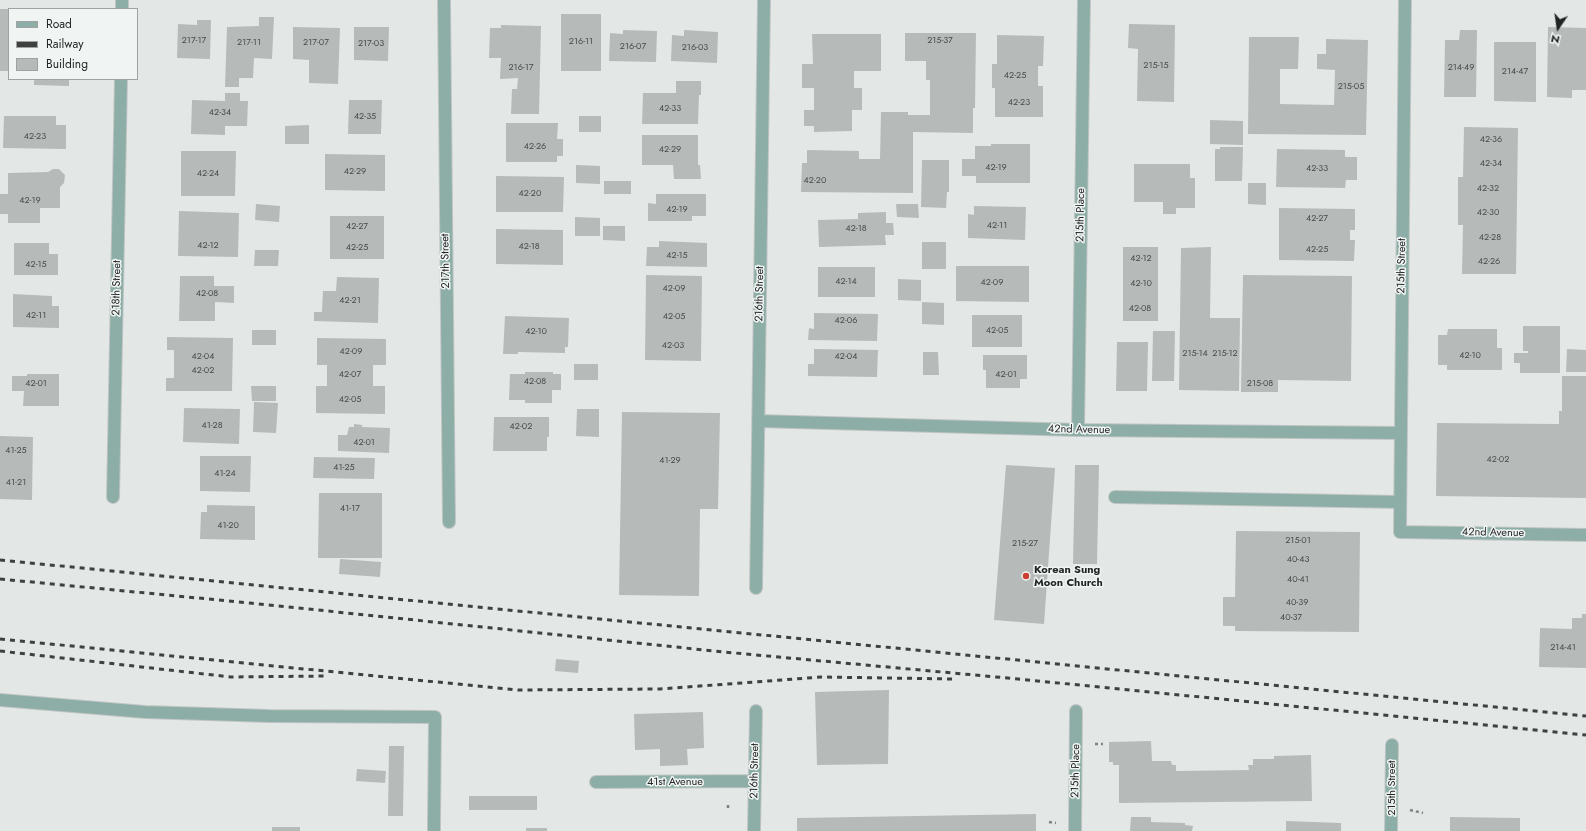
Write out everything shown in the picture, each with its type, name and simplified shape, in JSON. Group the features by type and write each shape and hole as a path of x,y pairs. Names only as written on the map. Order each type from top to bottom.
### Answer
{"street":[{"name":"217th Street","path":"444,0 449,522"},
{"name":"216th Street","path":"756,588 764,0"},
{"name":"215th Place","path":"1078,430 1084,0"},
{"name":"215th Street","path":"1400,532 1405,0"},
{"name":"218th Street","path":"113,497 121,80"},
{"name":"42nd Avenue","path":"758,421 1078,430 1401,433"},
{"path":"1115,497 1400,502"},
{"name":"42nd Avenue","path":"1400,532 1586,535"},
{"path":"0,700 160,712 269,716 435,717 434,827"},
{"name":"216th Street","path":"754,831 756,711"},
{"name":"215th Place","path":"1075,831 1076,711"},
{"name":"215th Street","path":"1392,745 1392,831"},
{"name":"41st Avenue","path":"596,782 755,781"}],"building":[{"path":"0,9 8,9 8,71 0,71"},
{"path":"561,14 601,14 601,71 561,71"},
{"path":"259,17 274,17 272,59 254,58 253,78 239,78 239,87 225,87 227,27 259,26"},
{"path":"197,20 211,20 210,59 177,58 178,24 197,25"},
{"path":"1129,24 1175,25 1174,102 1137,101 1138,49 1128,48"},
{"path":"501,25 541,26 539,114 511,114 512,89 517,89 518,78 500,79 501,58 489,58 490,28 501,28"},
{"path":"293,27 340,28 338,84 309,83 309,60 293,59"},
{"path":"354,27 389,27 388,61 354,60"},
{"path":"1548,27 1586,28 1586,90 1572,90 1572,98 1547,97"},
{"path":"623,30 657,31 656,62 609,61 610,33 623,34"},
{"path":"684,30 718,32 717,63 671,61 672,35 684,36"},
{"path":"1460,30 1477,30 1476,97 1444,97 1445,40 1459,40"},
{"path":"905,33 976,33 975,108 973,108 973,133 913,132 913,193 801,192 802,163 807,163 807,150 859,151 859,159 880,159 881,112 908,112 908,115 930,115 930,80 926,80 926,61 905,61"},
{"path":"812,34 881,34 881,71 854,71 854,88 862,88 862,110 852,110 852,131 814,132 814,126 804,126 804,110 814,110 814,88 802,88 802,64 813,64"},
{"path":"997,35 1044,36 1043,66 1038,66 1038,86 1043,86 1043,117 995,117 995,88 992,88 992,64 997,64"},
{"path":"1249,37 1299,37 1298,69 1280,69 1280,104 1334,105 1335,70 1317,69 1317,54 1326,54 1326,39 1368,40 1366,135 1248,134"},
{"path":"1494,42 1536,42 1536,102 1494,101"},
{"path":"34,80 69,80 69,86 34,85"},
{"path":"676,81 701,81 698,124 642,124 643,93 676,93"},
{"path":"225,93 240,93 240,101 248,101 247,126 225,126 225,135 191,134 192,100 225,101"},
{"path":"349,100 382,100 381,134 348,134"},
{"path":"4,116 56,116 56,125 66,125 66,149 3,148"},
{"path":"579,116 601,116 601,132 579,132"},
{"path":"1210,120 1243,121 1243,145 1210,144"},
{"path":"506,123 558,123 557,139 563,139 563,156 557,156 557,162 506,162"},
{"path":"309,125 309,144 285,144 285,126"},
{"path":"1464,127 1518,128 1516,274 1462,274 1463,225 1458,225 1458,177 1463,177"},
{"path":"642,135 698,135 698,165 700,165 701,179 674,179 673,165 642,165"},
{"path":"991,144 1030,144 1030,183 976,183 976,176 962,176 962,159 975,159 975,146 991,146"},
{"path":"1220,147 1243,147 1242,181 1215,181 1215,149 1220,149"},
{"path":"1277,149 1345,150 1345,157 1357,157 1357,180 1346,180 1345,188 1276,187"},
{"path":"181,151 236,151 235,196 181,196"},
{"path":"325,154 385,155 385,191 325,190"},
{"path":"922,160 949,160 949,192 947,192 946,208 921,207"},
{"path":"1134,164 1190,164 1190,178 1195,178 1195,208 1176,208 1176,214 1163,214 1163,202 1134,202"},
{"path":"576,165 600,166 600,184 576,183"},
{"path":"53,169 59,169 65,175 64,183 60,187 60,208 40,208 40,223 8,223 8,214 0,214 0,194 8,194 8,173 48,172"},
{"path":"496,176 564,177 563,212 496,212"},
{"path":"604,181 631,181 631,194 604,194"},
{"path":"1248,183 1266,183 1266,205 1248,204"},
{"path":"656,194 706,194 706,216 692,216 692,221 648,221 648,203 656,204"},
{"path":"256,204 280,206 279,222 255,220"},
{"path":"896,204 918,204 919,218 897,217"},
{"path":"974,206 1026,207 1025,240 968,238 968,214 974,215"},
{"path":"1279,208 1355,209 1355,230 1350,230 1350,240 1355,240 1354,261 1279,260"},
{"path":"179,211 239,213 238,257 178,256"},
{"path":"886,212 886,223 893,223 894,235 885,235 886,245 819,247 818,220 858,219 858,213"},
{"path":"330,216 384,216 384,259 330,259"},
{"path":"575,217 600,218 600,236 575,236"},
{"path":"603,226 625,226 625,241 603,240"},
{"path":"496,229 563,230 563,265 496,264"},
{"path":"659,241 707,243 707,267 646,266 647,247 659,247"},
{"path":"922,242 946,242 946,269 922,269"},
{"path":"14,243 49,243 49,254 58,254 58,275 14,275"},
{"path":"1123,247 1158,247 1158,321 1123,321"},
{"path":"1211,247 1210,318 1240,318 1239,391 1179,390 1181,248"},
{"path":"255,250 279,250 278,266 254,266"},
{"path":"956,266 1029,266 1029,302 956,301"},
{"path":"818,267 875,267 875,297 818,297"},
{"path":"646,275 702,276 701,361 645,360"},
{"path":"1243,275 1352,276 1351,381 1278,380 1278,392 1241,392"},
{"path":"180,276 214,276 214,286 234,286 234,303 215,302 215,321 179,321"},
{"path":"337,277 379,278 378,323 314,321 314,312 322,312 323,291 336,291"},
{"path":"898,279 921,280 921,301 898,300"},
{"path":"13,294 52,296 52,306 59,306 59,328 13,327"},
{"path":"922,302 944,303 944,325 922,324"},
{"path":"814,313 878,314 877,341 808,340 809,328 814,329"},
{"path":"972,315 1022,315 1022,347 972,347"},
{"path":"505,316 569,318 568,347 565,347 565,353 518,352 518,354 503,354"},
{"path":"1523,326 1560,326 1560,373 1520,373 1520,363 1514,363 1514,353 1528,353 1528,351 1523,351"},
{"path":"1448,329 1497,329 1497,348 1502,348 1502,370 1447,370 1447,365 1438,365 1438,335 1447,335"},
{"path":"252,330 276,330 276,345 252,345"},
{"path":"1153,331 1175,331 1174,381 1152,381"},
{"path":"167,337 233,338 232,391 166,391 166,378 174,378 174,350 167,350"},
{"path":"317,338 386,339 386,365 373,365 373,386 385,386 385,414 316,413 316,386 327,386 327,365 317,365"},
{"path":"1117,342 1148,342 1147,391 1116,391"},
{"path":"814,349 878,350 877,377 808,376 808,364 814,364"},
{"path":"1567,349 1586,350 1586,372 1566,372"},
{"path":"923,352 938,352 939,375 923,375"},
{"path":"983,355 1027,355 1027,379 1020,379 1020,388 986,388 986,370 983,370"},
{"path":"574,364 598,364 598,380 574,380"},
{"path":"525,372 553,372 553,374 561,374 561,390 552,390 552,403 525,403 525,400 509,400 510,374 525,374"},
{"path":"27,374 59,374 59,406 23,406 24,391 12,391 12,376 27,376"},
{"path":"1562,376 1586,376 1586,498 1436,496 1437,423 1559,424 1559,411 1562,411"},
{"path":"251,386 276,386 276,401 252,401"},
{"path":"254,402 278,403 276,433 253,432"},
{"path":"184,408 240,409 239,444 183,442"},
{"path":"577,409 599,409 599,437 576,436"},
{"path":"622,412 720,413 718,509 700,509 699,596 619,595"},
{"path":"494,417 549,417 547,451 493,451"},
{"path":"354,424 362,425 362,427 390,428 389,453 338,451 338,435 347,435 349,427 354,427"},
{"path":"0,436 33,437 32,500 0,499"},
{"path":"200,456 251,456 250,492 200,491"},
{"path":"314,457 375,458 374,479 313,478"},
{"path":"1006,465 1055,468 1044,624 994,620"},
{"path":"1075,465 1099,465 1097,564 1073,564"},
{"path":"319,493 382,493 382,558 318,558"},
{"path":"207,505 255,506 255,540 200,539 201,512 207,512"},
{"path":"1236,531 1360,532 1359,632 1235,631 1235,626 1223,626 1223,597 1235,597"},
{"path":"340,559 381,562 380,577 339,574"},
{"path":"1582,614 1586,614 1586,668 1539,667 1540,628 1572,629 1572,618 1582,618"},
{"path":"556,659 579,661 578,673 555,671"},
{"path":"889,690 888,764 817,765 815,692"},
{"path":"703,712 704,748 687,749 688,765 660,766 660,749 635,750 634,714"},
{"path":"1151,741 1152,761 1171,761 1172,765 1176,765 1176,771 1249,770 1248,765 1253,765 1253,759 1274,759 1274,756 1311,755 1312,801 1119,803 1119,765 1113,765 1113,762 1109,762 1109,742"},
{"path":"389,746 404,746 403,816 388,816"},
{"path":"357,769 386,771 385,783 356,781"},
{"path":"469,796 537,796 537,810 469,810"},
{"path":"1036,814 1036,831 797,831 797,818"},
{"path":"1131,817 1151,817 1151,822 1185,823 1185,825 1193,826 1192,831 1130,831"},
{"path":"1450,817 1520,818 1520,831 1450,831"},
{"path":"1286,821 1341,823 1341,831 1286,831"},
{"path":"272,827 300,827 300,831 272,831"},
{"path":"526,828 547,828 547,831 526,831"}],"railway":[{"path":"0,560 1586,716"},
{"path":"0,579 250,603 724,652 1018,679 1586,735"},
{"path":"0,639 518,690 660,689 822,677 954,679"},
{"path":"0,651 231,677 326,676"}],"place":[{"name":"Korean Sung Moon Church","path":"1026,576"}]}
